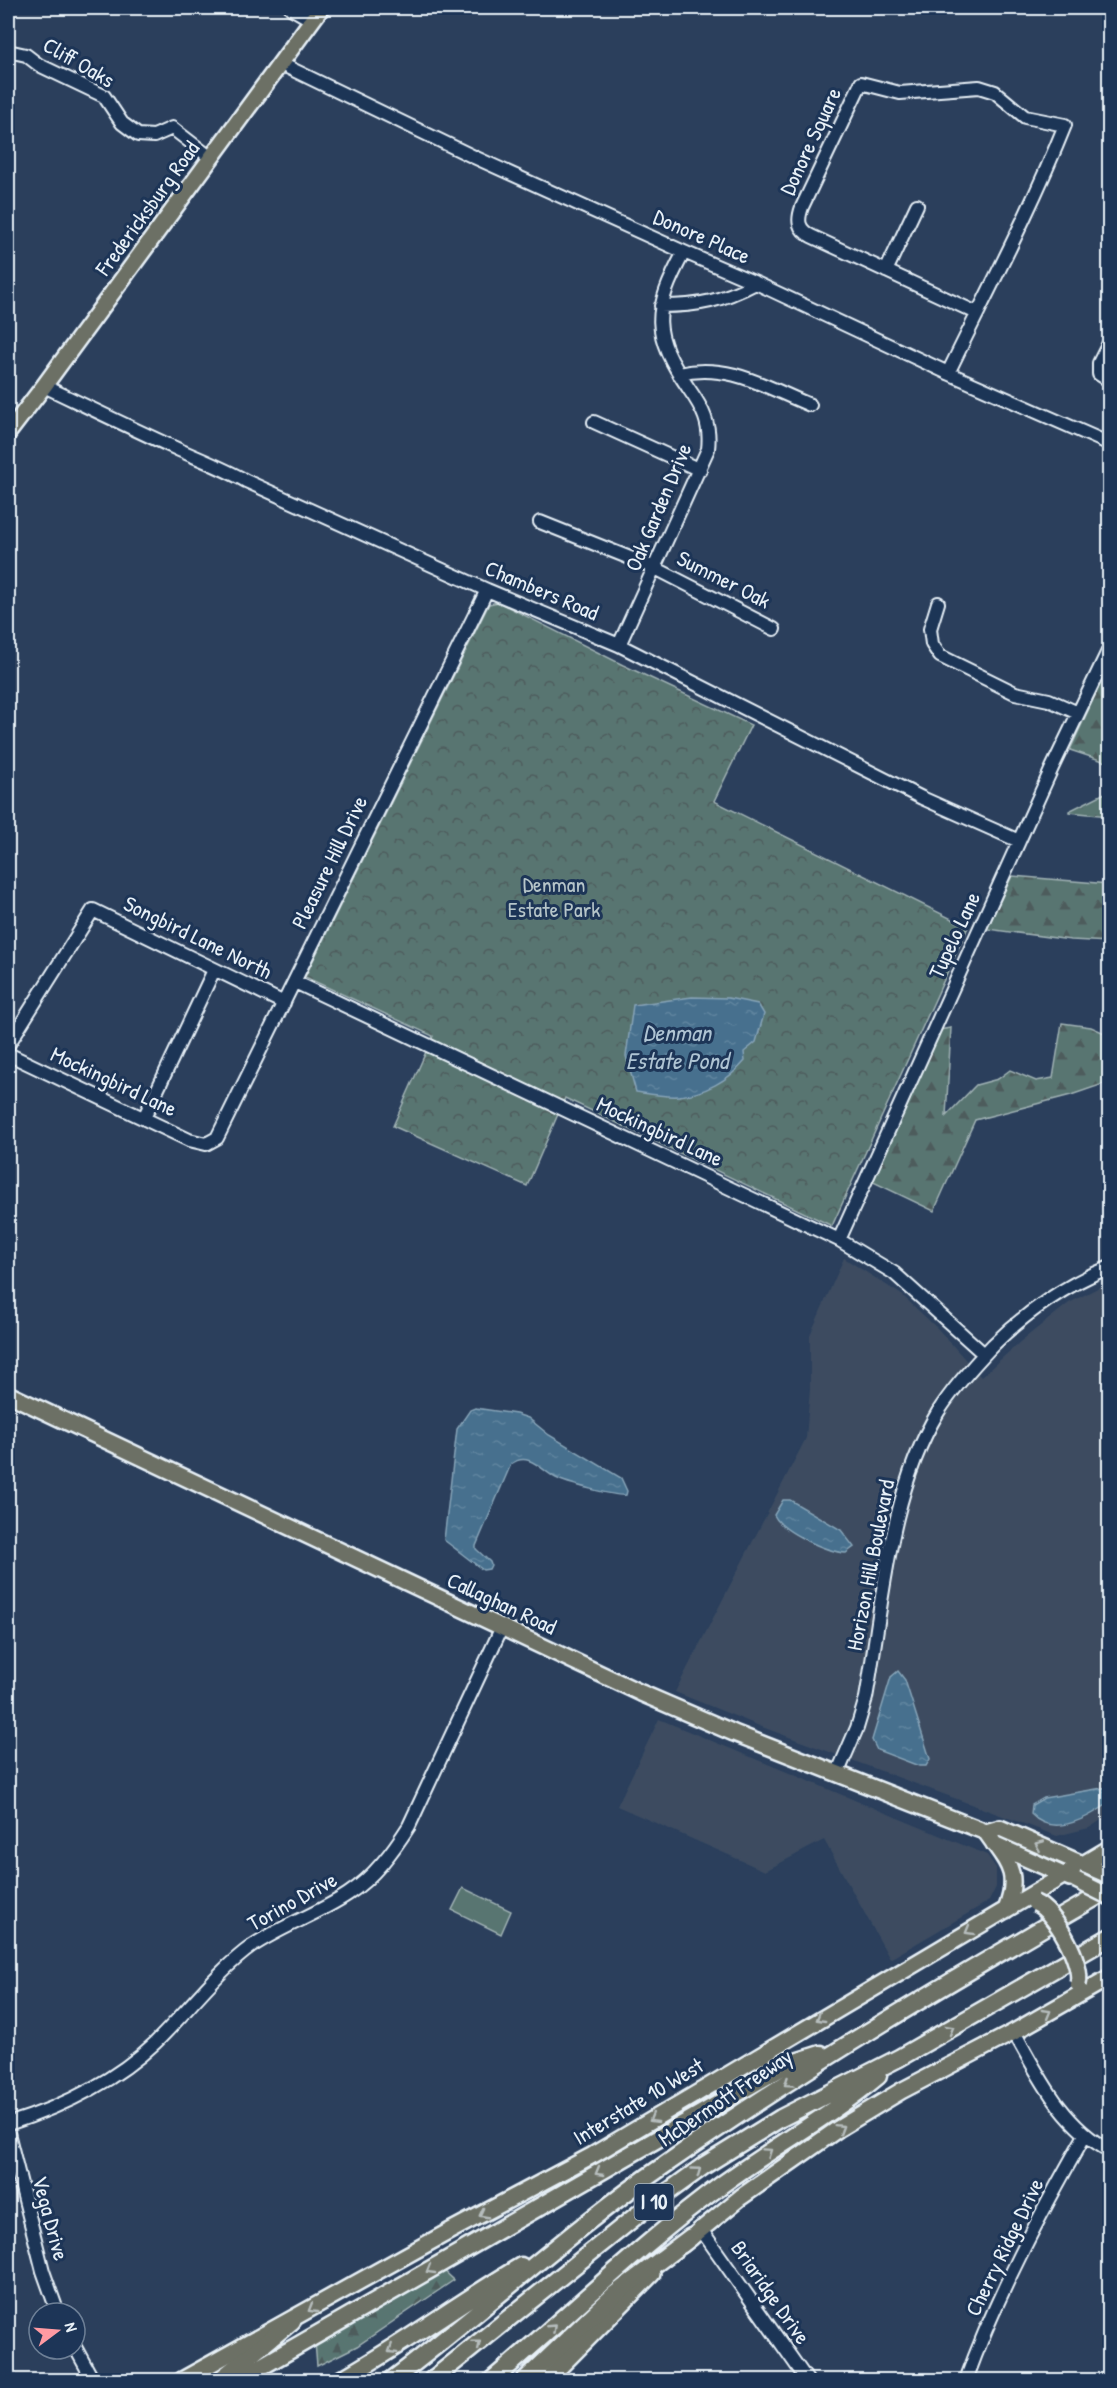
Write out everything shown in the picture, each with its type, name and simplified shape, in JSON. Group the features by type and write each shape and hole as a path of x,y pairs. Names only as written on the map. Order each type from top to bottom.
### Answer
{"highway":[{"name":"McDermott Freeway","path":"392,2380 565,2239 666,2164 837,2050 1110,1889"},
{"name":"McDermott Freeway","path":"432,2380 646,2208 705,2165 781,2118 899,2058 1110,1937"},
{"path":"238,2380 786,2065 837,2050"},
{"path":"492,2380 608,2276 723,2184 792,2135 854,2096 899,2058"},
{"path":"525,2380 614,2295 696,2232"},
{"path":"340,2380 389,2352 481,2290 565,2239"},
{"path":"220,2380 292,2321"}],"main road":[{"name":"Fredericksburg Road","path":"8,433 211,158 316,11"},
{"name":"Callaghan Road","path":"8,1394 641,1693 990,1838 1110,1897"},
{"name":"Callaghan Road","path":"990,1838 1000,1828 1110,1876"},
{"path":"990,1838 1010,1867 1013,1876 1011,1906 1035,1903 1050,1914 1075,1958 1080,1977 1070,2000"},
{"name":"Interstate 10 West","path":"182,2380 292,2321 450,2231 593,2155 1011,1906 1070,1878 1110,1848"},
{"path":"546,2380 696,2232 782,2167 838,2129 901,2091 1014,2032 1110,1977"}],"street":[{"path":"291,8 316,11"},
{"name":"Cliff Oaks","path":"8,51 26,55 39,65 104,96 122,123 132,132 138,135 154,136 172,128 211,158"},
{"name":"Donore Place","path":"279,63 474,157 756,283 948,373 1110,444"},
{"name":"Donore Square","path":"948,373 1052,159 1065,125 1025,117 995,93 972,86 900,93 861,82 798,218 798,223 805,233 977,313"},
{"path":"886,271 917,205"},
{"name":"Oak Garden Drive","path":"619,645 708,449 709,429 699,404 670,361 662,336 661,306 670,278 684,252"},
{"path":"661,306 693,306 729,296 756,283"},
{"path":"1110,341 1099,363 1099,374 1110,381"},
{"path":"679,374 695,370 723,371 810,405"},
{"name":"Chambers Road","path":"44,386 152,438 200,460 224,468 246,481 487,590 619,645 922,798 1019,841"},
{"path":"594,422 700,470"},
{"name":"Summer Oak","path":"540,522 655,568 774,629"},
{"name":"Pleasure Hill Drive","path":"203,1143 212,1142 224,1128 487,590"},
{"path":"938,603 930,629 932,644 940,656 1015,693 1049,700 1078,713"},
{"name":"Tupelo Lane","path":"838,1240 1019,841 1110,647"},
{"name":"Songbird Lane North","path":"8,1045 93,910 284,1003"},
{"path":"144,1118 214,969"},
{"name":"Mockingbird Lane","path":"295,982 838,1240 894,1273 984,1354"},
{"name":"Mockingbird Lane","path":"8,1054 189,1140 203,1143"},
{"name":"Horizon Hill Boulevard","path":"837,1774 847,1754 866,1698 898,1515 909,1477 938,1412 969,1370 1005,1332 1076,1283 1110,1267"},
{"name":"Torino Drive","path":"8,2124 61,2104 118,2074 154,2043 251,1947 284,1927 347,1895 373,1873 398,1844 413,1817 502,1627"},
{"path":"1014,2032 1056,2104 1085,2135 1110,2151"},
{"name":"Vega Drive","path":"8,2133 43,2271 54,2301"},
{"name":"Cherry Ridge Drive","path":"966,2380 1030,2234 1085,2135"},
{"name":"Briaridge Drive","path":"696,2232 807,2380"},
{"path":"83,2361 93,2380"}],"shaded area":[{"path":"844,1258 902,1295 938,1329 981,1377 1021,1341 1069,1303 1109,1282 1109,1815 1089,1828 1057,1836 762,1727 675,1692 806,1438 810,1389 810,1335"},
{"path":"659,1719 987,1855 996,1868 996,1887 989,1901 890,1959 824,1840 765,1871 617,1806"}],"green space":[{"name":"Denman Estate Park","path":"498,602 623,665 751,725 714,801 968,927 832,1226 565,1098 527,1186 393,1126 433,1036 305,977 489,604"},
{"path":"1109,665 1109,763 1070,750"},
{"path":"1109,791 1109,816 1069,812 1069,811"},
{"path":"1012,876 1109,884 1109,942 1071,940 987,929"},
{"path":"1062,1023 1091,1027 1109,1035 1109,1082 1071,1095 975,1120 934,1211 869,1180 939,1030 951,1028 946,1116 976,1085 998,1079 1010,1070 1036,1081 1053,1078"},
{"path":"463,1888 511,1911 501,1934 452,1910"},
{"path":"440,2267 454,2280 357,2346 317,2366 315,2342"}],"water":[{"name":"Denman Estate Pond","path":"692,997 728,998 758,1004 764,1014 756,1042 744,1052 745,1061 724,1080 688,1095 674,1096 636,1092 626,1056 633,1005"},
{"path":"475,1408 528,1418 549,1435 621,1478 627,1491 626,1495 602,1492 569,1483 556,1478 529,1461 517,1461 511,1464 476,1546 476,1549 491,1565 489,1569 483,1570 444,1540 457,1429 470,1410"},
{"path":"783,1500 790,1500 841,1530 854,1547 846,1553 838,1552 795,1534 774,1515"},
{"path":"898,1671 905,1680 930,1759 926,1766 919,1766 877,1750 872,1740 891,1677"},
{"path":"1109,1787 1109,1803 1070,1823 1050,1825 1031,1814 1032,1805 1044,1798"}]}
